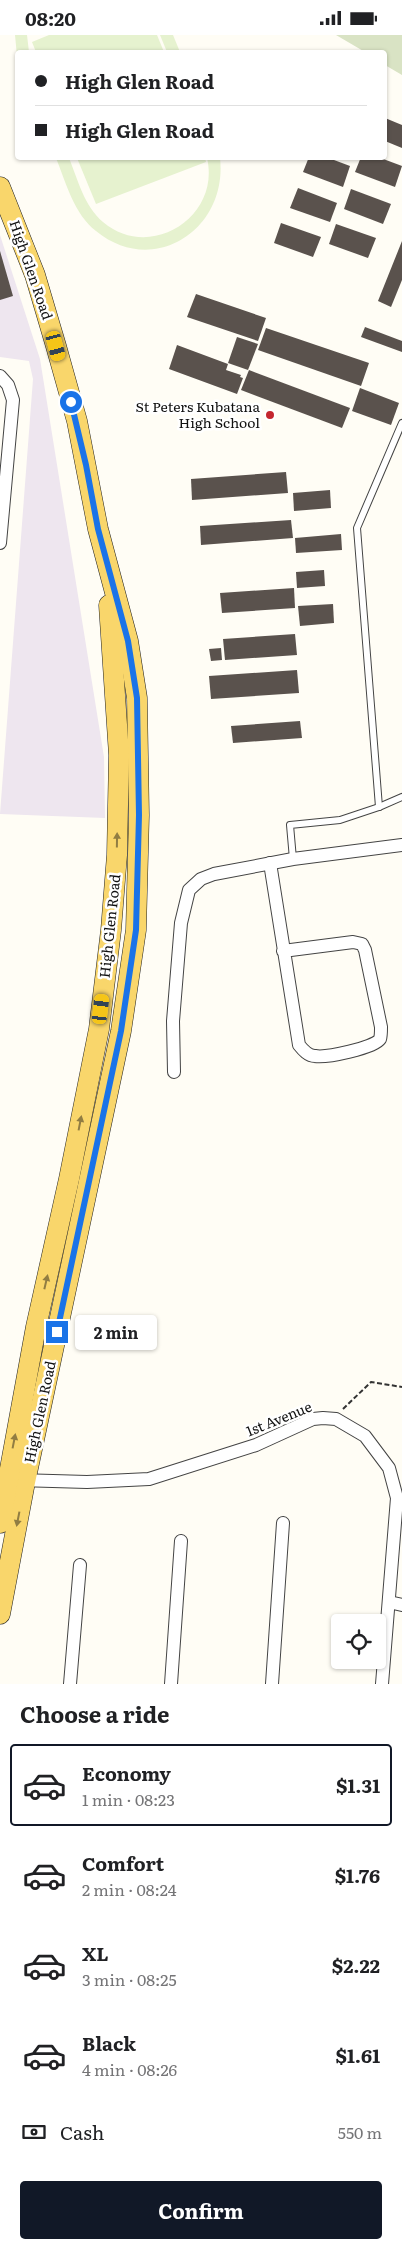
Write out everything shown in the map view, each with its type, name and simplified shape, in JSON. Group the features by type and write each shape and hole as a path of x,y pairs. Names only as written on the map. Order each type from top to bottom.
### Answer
{"main road":[{"name":"High Glen Road","path":"0,187 35,275 56,346 77,421 98,529 106,558 119,755 117,855 99,1029 70,1179 36,1327 0,1614"},
{"name":"High Glen Road","path":"0,1523 16,1480"}],"street":[{"path":"0,377 8,385 13,400 0,543"},
{"path":"174,1072 173,1021 181,923 188,890 201,879 214,874 293,859 402,845"},
{"path":"270,863 283,951 299,1045 306,1053 315,1056 357,1050 375,1044 380,1038 381,1027 365,950 362,944 353,942 283,951"},
{"name":"1st Avenue","path":"16,1480 88,1482 149,1479 256,1445 313,1419 336,1419"},
{"path":"336,1419 365,1436 389,1468 397,1498 382,1684"},
{"path":"272,1684 283,1523"},
{"path":"172,1684 181,1541"},
{"path":"70,1684 80,1565"},
{"path":"389,1602 402,1605"}],"lane":[{"path":"379,807 357,528 402,423"},
{"path":"293,859 290,825 340,820 402,797"}],"path":[{"path":"336,1419 344,1408 371,1382 402,1387"}],"shaded area":[{"path":"0,235 40,359 104,757 105,818 0,814 33,379 29,361 0,357"}],"green space":[{"path":"15,35 27,35 29,50 16,50"},
{"path":"49,35 157,35 163,50 35,50 32,42"},
{"path":"160,35 173,35 179,50 166,50"},
{"path":"336,35 402,35 402,75 387,66 387,50 362,50"},
{"path":"57,160 70,160 86,201 96,216 103,222 122,233 141,237 160,235 178,227 193,215 203,199 208,179 207,160 220,160 219,184 212,206 199,225 182,239 162,248 141,250 118,244 88,224 76,207"},
{"path":"78,160 206,160 206,162 96,204"}],"building":[{"path":"387,119 402,125 402,148 387,142"},
{"path":"308,160 334,160 350,166 343,187 303,172"},
{"path":"360,160 386,160 402,166 395,187 355,172"},
{"path":"298,188 337,203 330,222 290,208"},
{"path":"351,189 391,204 383,224 344,209"},
{"path":"281,223 321,237 313,257 274,243"},
{"path":"336,224 376,238 368,258 329,244"},
{"path":"402,241 402,280 391,307 378,301"},
{"path":"0,251 13,296 0,300"},
{"path":"196,294 266,318 258,341 187,317"},
{"path":"365,327 402,341 402,352 361,337"},
{"path":"266,328 369,363 361,386 258,350"},
{"path":"237,337 258,344 248,370 228,363"},
{"path":"177,345 228,364 226,370 241,375 240,377 243,378 237,394 169,369"},
{"path":"249,370 350,408 342,428 241,390"},
{"path":"360,388 399,403 391,425 352,411"},
{"path":"286,472 288,493 192,500 191,479"},
{"path":"330,490 331,508 294,511 293,493"},
{"path":"291,520 293,538 201,545 200,526"},
{"path":"341,534 342,550 296,553 295,538"},
{"path":"324,570 325,586 297,588 296,572"},
{"path":"294,588 295,608 222,613 220,593"},
{"path":"333,604 334,623 300,626 298,606"},
{"path":"295,634 297,655 225,660 223,639"},
{"path":"221,648 222,660 211,661 209,649"},
{"path":"297,670 299,693 211,699 209,676"},
{"path":"300,721 302,738 233,743 231,726"}],"place":[{"name":"St Peters Kubatana High School","path":"270,415"}],"route":[{"path":"57,1332 121,1031 136,930 139,815 137,698 128,641 98,529 77,421 71,402"}]}
